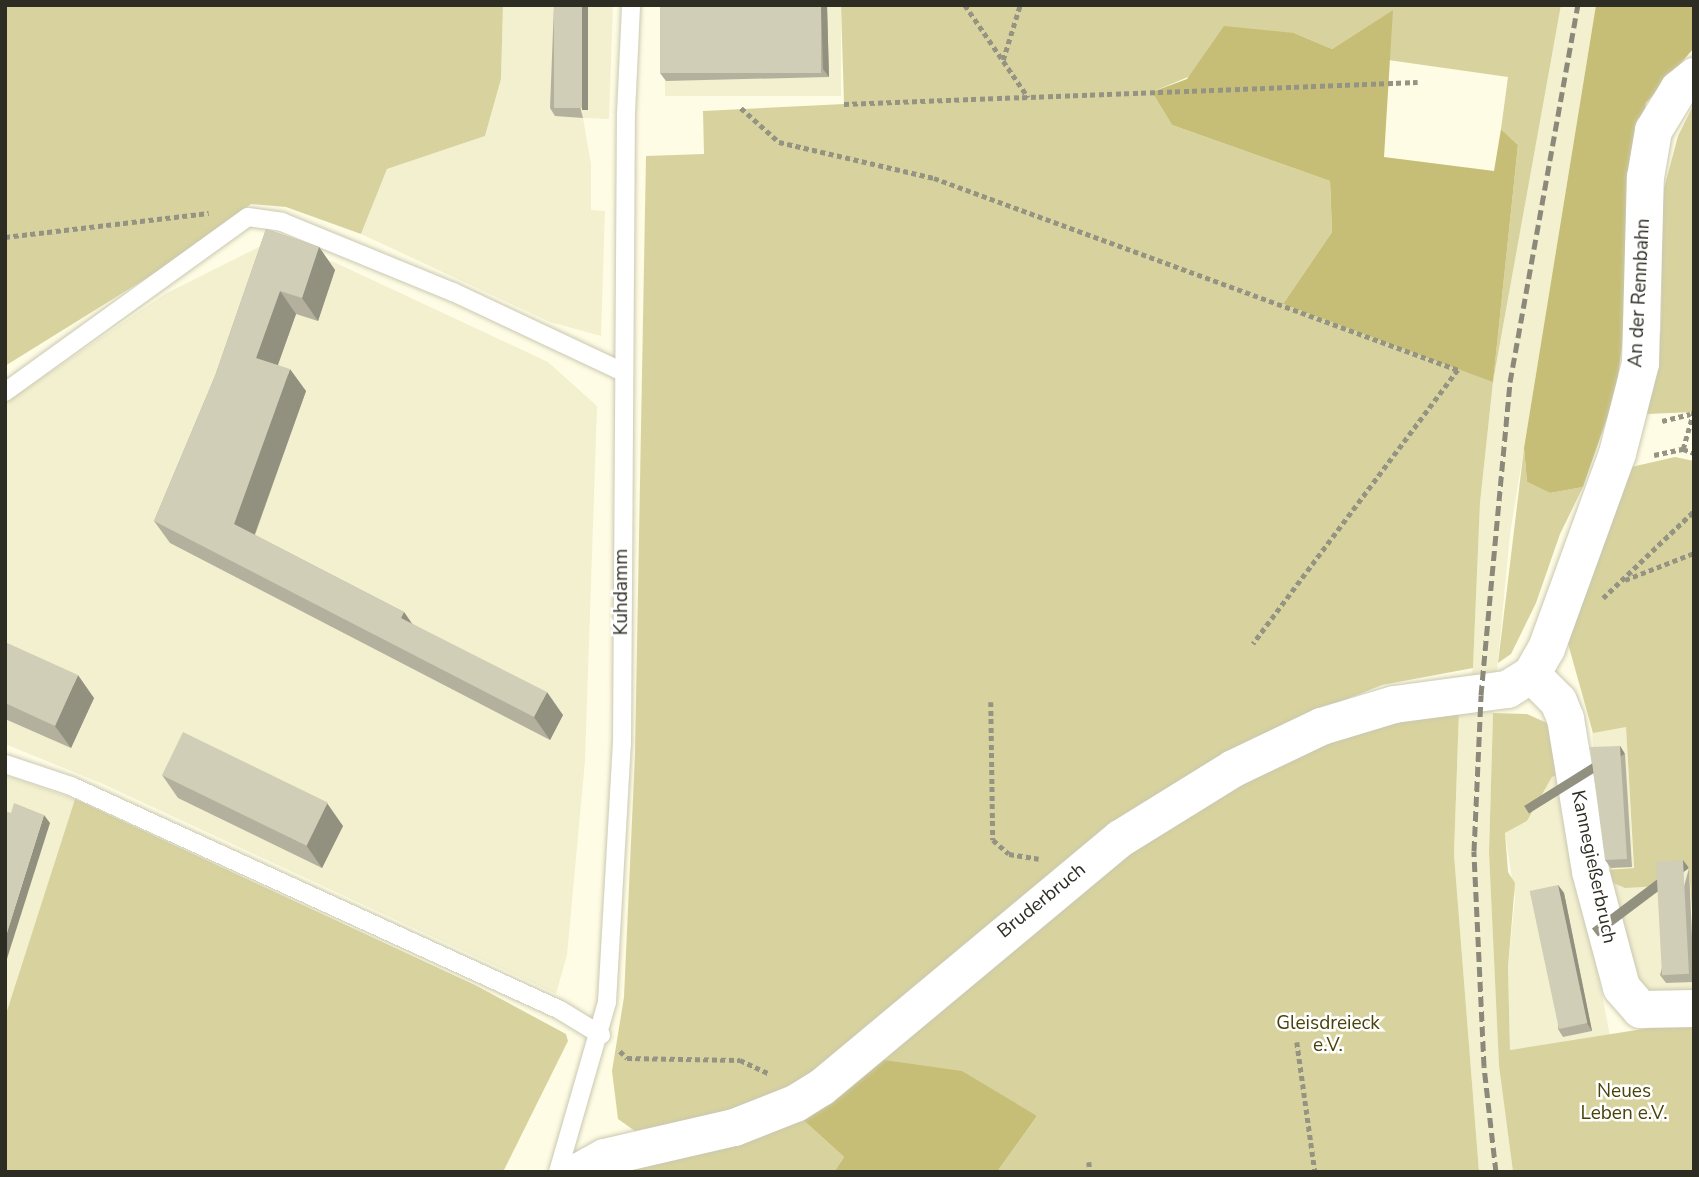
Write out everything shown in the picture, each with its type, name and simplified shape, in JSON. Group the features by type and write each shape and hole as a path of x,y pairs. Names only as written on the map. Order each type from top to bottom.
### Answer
{"street":[{"name":"An der Rennbahn","path":"1531,674 1546,648 1617,453 1640,363 1645,177 1653,130 1678,89 1694,76"},
{"name":"Bruderbruch","path":"577,1172 604,1157 734,1127 795,1103 821,1087 1120,838 1233,768 1321,726 1394,704 1507,689 1531,674"},
{"name":"Kannegießerbruch","path":"1531,674 1546,687 1565,718 1590,871 1621,987 1640,1009 1694,1008"}],"lane":[{"name":"Kuhdamm","path":"558,1172 601,1035 622,744 623,372 631,5"},
{"path":"5,392 248,217 282,222 428,282 623,372"},
{"path":"5,764 71,786 560,1010 601,1035"}],"path":[{"path":"965,5 1028,96"},
{"path":"1003,60 1020,5"},
{"path":"844,104 1418,82"},
{"path":"741,108 779,142 934,178 1458,370 1252,644"},
{"path":"5,237 162,215"},
{"path":"1683,449 1694,410"},
{"path":"1601,600 1694,511"},
{"path":"1620,581 1694,553"},
{"path":"991,702 993,840 1009,854 1085,866"},
{"path":"601,1035 627,1058 740,1060 778,1078 821,1087"},
{"path":"1297,1042 1315,1172"},
{"path":"1089,1161 1090,1172"}],"shaded area":[{"path":"503,5 613,5 609,119 583,118 591,164 591,210 605,211 601,336 550,322 361,234 387,169 485,136 501,79"},
{"path":"665,5 841,5 841,96 665,96"},
{"path":"1561,5 1596,5 1510,534 1493,713 1489,853 1499,1066 1513,1172 1479,1172 1454,854 1459,711 1473,668 1480,503 1493,382"},
{"path":"1596,5 1694,5 1694,48 1646,103 1632,173 1627,307 1616,392 1583,487 1550,493 1527,482 1524,448"},
{"path":"1393,10 1384,157 1494,171 1501,129 1518,145 1493,382 1283,304 1332,232 1330,181 1172,125 1152,92 1187,79 1224,26 1294,33 1332,49"},
{"path":"273,240 336,263 548,362 597,406 585,761 567,955 556,994 103,784 5,744 5,403 165,294"},
{"path":"1626,726 1633,868 1599,870 1592,728"},
{"path":"1560,774 1610,1036 1510,1050 1508,967 1515,898 1505,833 1527,821 1552,777"},
{"path":"5,775 75,799 5,1017"},
{"path":"1659,867 1690,867 1694,995 1655,997 1641,988 1604,882"},
{"path":"877,1059 962,1071 1037,1116 997,1172 834,1172 844,1157 801,1118"}],"green space":[{"path":"5,5 503,5 501,79 485,136 387,169 361,234 286,207 251,204 166,266 5,366"},
{"path":"841,5 1561,5 1493,382 1480,503 1473,668 1382,685 1317,711 784,1094 732,1111 635,1131 618,1119 612,1071 624,997 635,754 646,156 704,154 703,111 844,104","holes":["1392,11 1388,60 1508,77 1501,129 1518,145 1493,381 1283,304 1332,232 1330,181 1172,125 1152,92 1294,33 1332,49"]},
{"path":"1694,104 1694,412 1647,414 1661,329 1663,192 1678,136"},
{"path":"1524,448 1527,482 1550,493 1583,487 1560,534 1536,603 1511,654 1498,663"},
{"path":"1675,457 1694,461 1694,940 1689,867 1660,868 1660,886 1625,888 1609,881 1605,870 1634,868 1626,727 1593,733 1567,640 1627,468"},
{"name":"Gleisdreieck e.V.","path":"1459,711 1454,854 1479,1172 997,1172 1037,1116 877,1059 1095,876 1240,779 1325,737 1397,715"},
{"name":"Neues Leben e.V.","path":"1493,713 1527,714 1547,723 1560,774 1552,777 1527,821 1505,833 1508,872 1515,883 1508,967 1510,1050 1694,1021 1694,1172 1513,1172 1499,1066 1489,853"},
{"path":"75,799 475,985 566,1034 568,1041 503,1172 5,1172 5,1017"},
{"path":"801,1118 844,1157 834,1172 608,1172"}],"building":[{"path":"554,5 582,5 582,108 554,108"},
{"path":"660,5 821,5 821,73 660,73"},
{"path":"266,229 319,247 302,298 280,291 256,358 290,369 234,524 404,612 401,618 547,692 534,717 154,521 215,376"},
{"path":"5,642 78,675 55,726 5,703"},
{"path":"183,732 328,803 307,846 162,775"},
{"path":"1620,746 1627,859 1605,860 1590,747"},
{"path":"14,803 44,815 5,939 5,811 11,813"},
{"path":"1683,860 1689,974 1662,975 1656,861"},
{"path":"1558,885 1587,1023 1559,1029 1530,891"}],"railway":[{"path":"1496,1172 1484,1066 1474,851 1481,695 1510,382 1578,5"}]}
